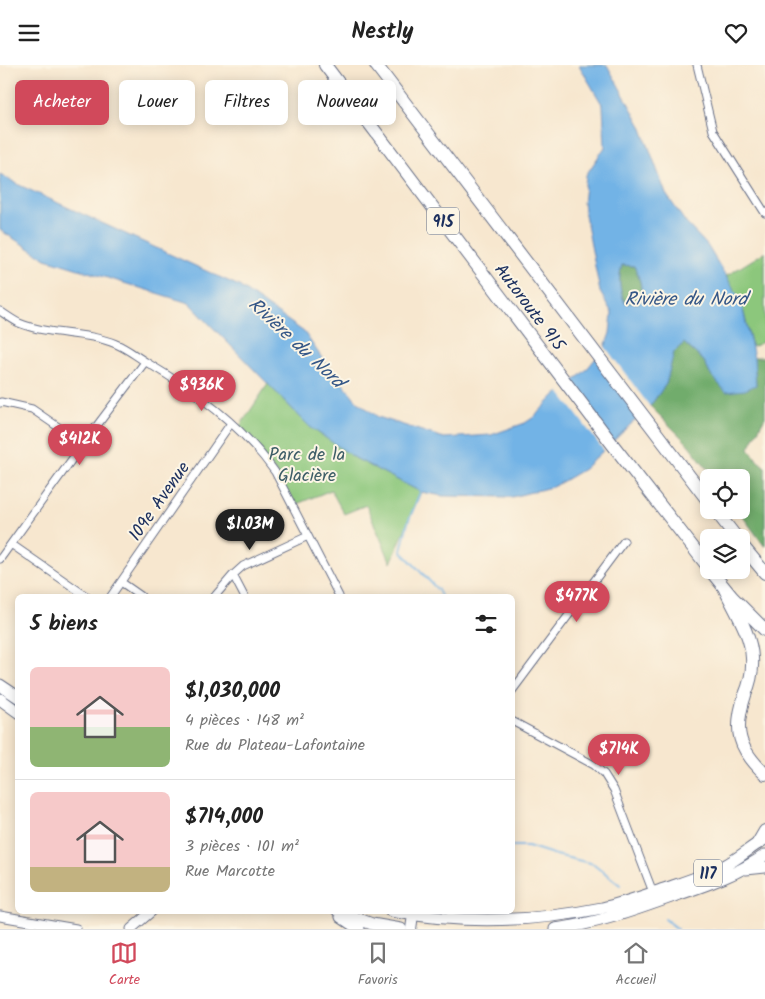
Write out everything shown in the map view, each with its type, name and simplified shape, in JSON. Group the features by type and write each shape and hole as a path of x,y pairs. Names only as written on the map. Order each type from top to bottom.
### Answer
{"highway":[{"name":"Autoroute 915","path":"325,65 613,445 700,556"},
{"name":"Autoroute 915","path":"376,65 700,490"},
{"path":"722,519 730,529"},
{"path":"750,556 765,573"},
{"name":"Autoroute 915","path":"718,579 765,630"},
{"path":"724,587 746,632 752,656 750,678 739,716 738,728 740,739 748,757 765,774"},
{"path":"761,841 765,831"}],"main road":[{"path":"0,685 15,695"},
{"path":"0,699 15,710"},
{"name":"117","path":"555,929 610,917 718,869 761,841"},
{"path":"742,870 765,855"},
{"path":"742,870 765,867"},
{"name":"117","path":"408,914 483,920 524,919 602,908 655,897 719,880 742,870"},
{"path":"334,914 345,925 359,929"},
{"path":"346,914 372,924 401,929"},
{"path":"411,929 413,915"}],"street":[{"path":"697,65 713,131 762,200 765,213"},
{"path":"0,311 19,323 116,344 168,375 216,409 253,444 271,466 338,594"},
{"path":"0,559 83,444 146,362"},
{"path":"0,403 32,409 83,444"},
{"name":"109e Avenue","path":"113,594 231,423"},
{"path":"218,594 233,575 243,567 308,536"},
{"path":"515,687 624,541"},
{"path":"11,544 83,594"},
{"path":"233,575 243,594"},
{"path":"121,582 138,594"},
{"path":"515,723 590,763 604,774 614,790 655,897"},
{"path":"133,929 149,914"},
{"path":"0,916 76,929"}],"green space":[{"path":"765,252 765,341 752,347 741,301 726,276"},
{"path":"622,265 634,266 641,284 640,303 625,303 620,284"},
{"path":"684,343 704,361 710,374 756,385 754,357 765,357 765,417 749,448 757,460 765,467 765,547 745,519 750,519 750,469 708,469 687,443 650,406 666,384 674,352"},
{"name":"Parc de la Glacière","path":"268,384 310,427 355,458 421,492 391,563 366,505 344,514 331,490 292,506 275,472 238,429"}],"water":[{"name":"Rivière du Nord","path":"579,65 607,65 641,126 666,194 686,223 707,245 741,301 754,357 756,385 745,390 726,392 710,374 704,361 684,343 674,352 666,384 650,406 584,469 555,486 512,497 443,496 421,492 355,458 310,427 189,303 46,259 0,230 0,174 19,185 239,286 304,332 324,361 358,402 378,417 444,438 491,435 525,423 534,417 554,396 586,370 605,347 610,333 612,313 600,292 583,204 586,175 605,147 603,106","holes":["622,265 634,266 641,284 639,303 625,303 620,289"]}],"pier":[{"path":"603,344 651,408 639,420 598,351"},
{"path":"571,380 611,447 605,452 558,390"}],"waterway":[{"path":"421,490 408,522 401,551 440,594"},
{"path":"515,846 528,846 594,864 620,885"},
{"path":"665,919 678,929"}]}
